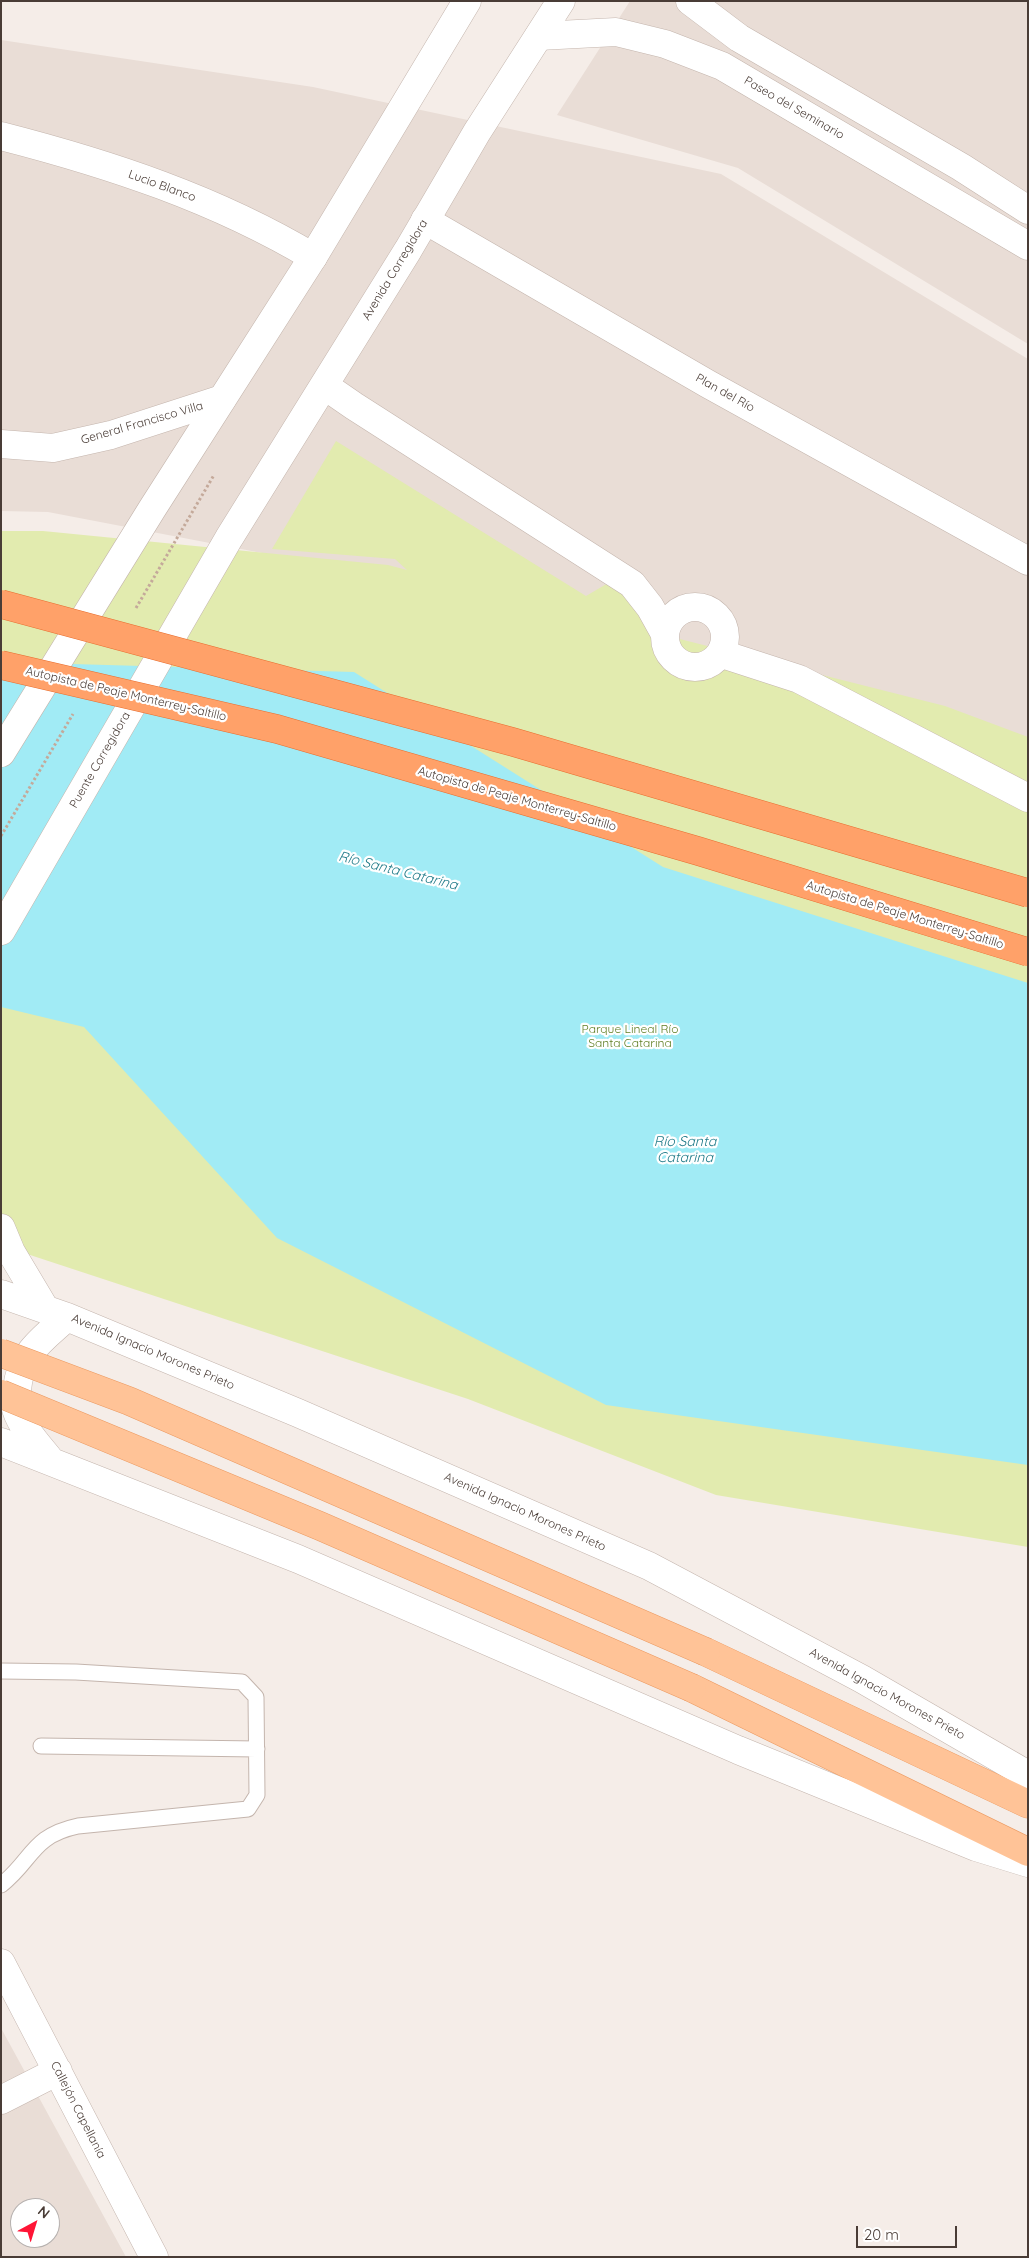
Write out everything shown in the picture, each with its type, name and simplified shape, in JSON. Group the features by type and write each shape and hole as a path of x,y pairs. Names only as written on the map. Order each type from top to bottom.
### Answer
{"highway":[{"path":"1,604 513,742 1028,893"},
{"name":"Autopista de Peaje Monterrey-Saltillo","path":"1,664 277,729 688,848 1028,952"}],"main road":[{"path":"1,1353 129,1401 706,1652 1028,1804"},
{"path":"1,1394 320,1526 692,1688 1028,1852"}],"street":[{"path":"1,753 152,509 313,257 467,1"},
{"name":"Avenida Corregidora","path":"229,538 324,386 477,132 561,1"},
{"path":"690,1 739,38 961,167 1028,210"},
{"name":"Paseo del Seminario","path":"539,36 616,32 665,44 722,66 1028,246"},
{"name":"Lucio Blanco","path":"1,136 63,152 212,204 282,238 313,257"},
{"name":"Plan del Río","path":"425,220 708,384 1028,561"},
{"path":"324,386 632,584 650,607 665,634"},
{"name":"General Francisco Villa","path":"1,444 52,448 111,435 222,399"},
{"name":"Puente Corregidora","path":"1,931 229,538"},
{"path":"692,607 706,608 717,616 725,628 726,641 722,654 712,664 699,668 685,666 674,659 666,647 665,634 669,621 679,612 692,607"},
{"path":"722,654 798,679 1028,798"},
{"path":"1,1228 11,1252 56,1313 21,1366 15,1407 26,1429 50,1461"},
{"name":"Avenida Ignacio Morones Prieto","path":"1,1294 56,1313 298,1413 649,1566 853,1674 1028,1775"},
{"path":"1,1442 308,1562 738,1750 976,1847 1028,1863"},
{"name":"Callejón Capellanía","path":"1,1963 154,2257"},
{"path":"1,2100 58,2071"}],"lane":[{"path":"1,1671 76,1672 242,1682 256,1697 257,1749 256,1795 248,1809 78,1826 59,1830 40,1842 1,1885"},
{"path":"41,1746 257,1749"}],"shaded area":[{"path":"630,1 1028,1 1028,344 738,168 557,115"},
{"path":"1,40 313,87 721,174 1028,359 1028,920 288,558 48,512 1,511"},
{"path":"1,2028 126,2257 1,2257"}],"green space":[{"name":"Río Santa Catarina","path":"336,441 586,596 615,579 639,606 648,631 945,706 1028,737 1028,1547 716,1495 468,1399 1,1244 1,531 43,531 388,565 407,570 395,559 272,549"}],"water":[{"name":"Río Santa Catarina","path":"1,662 354,672 663,867 1028,983 1028,1465 606,1405 277,1238 84,1027 1,1007"}],"park label":[{"name":"Parque Lineal Río Santa Catarina","path":"630,1036"}]}
